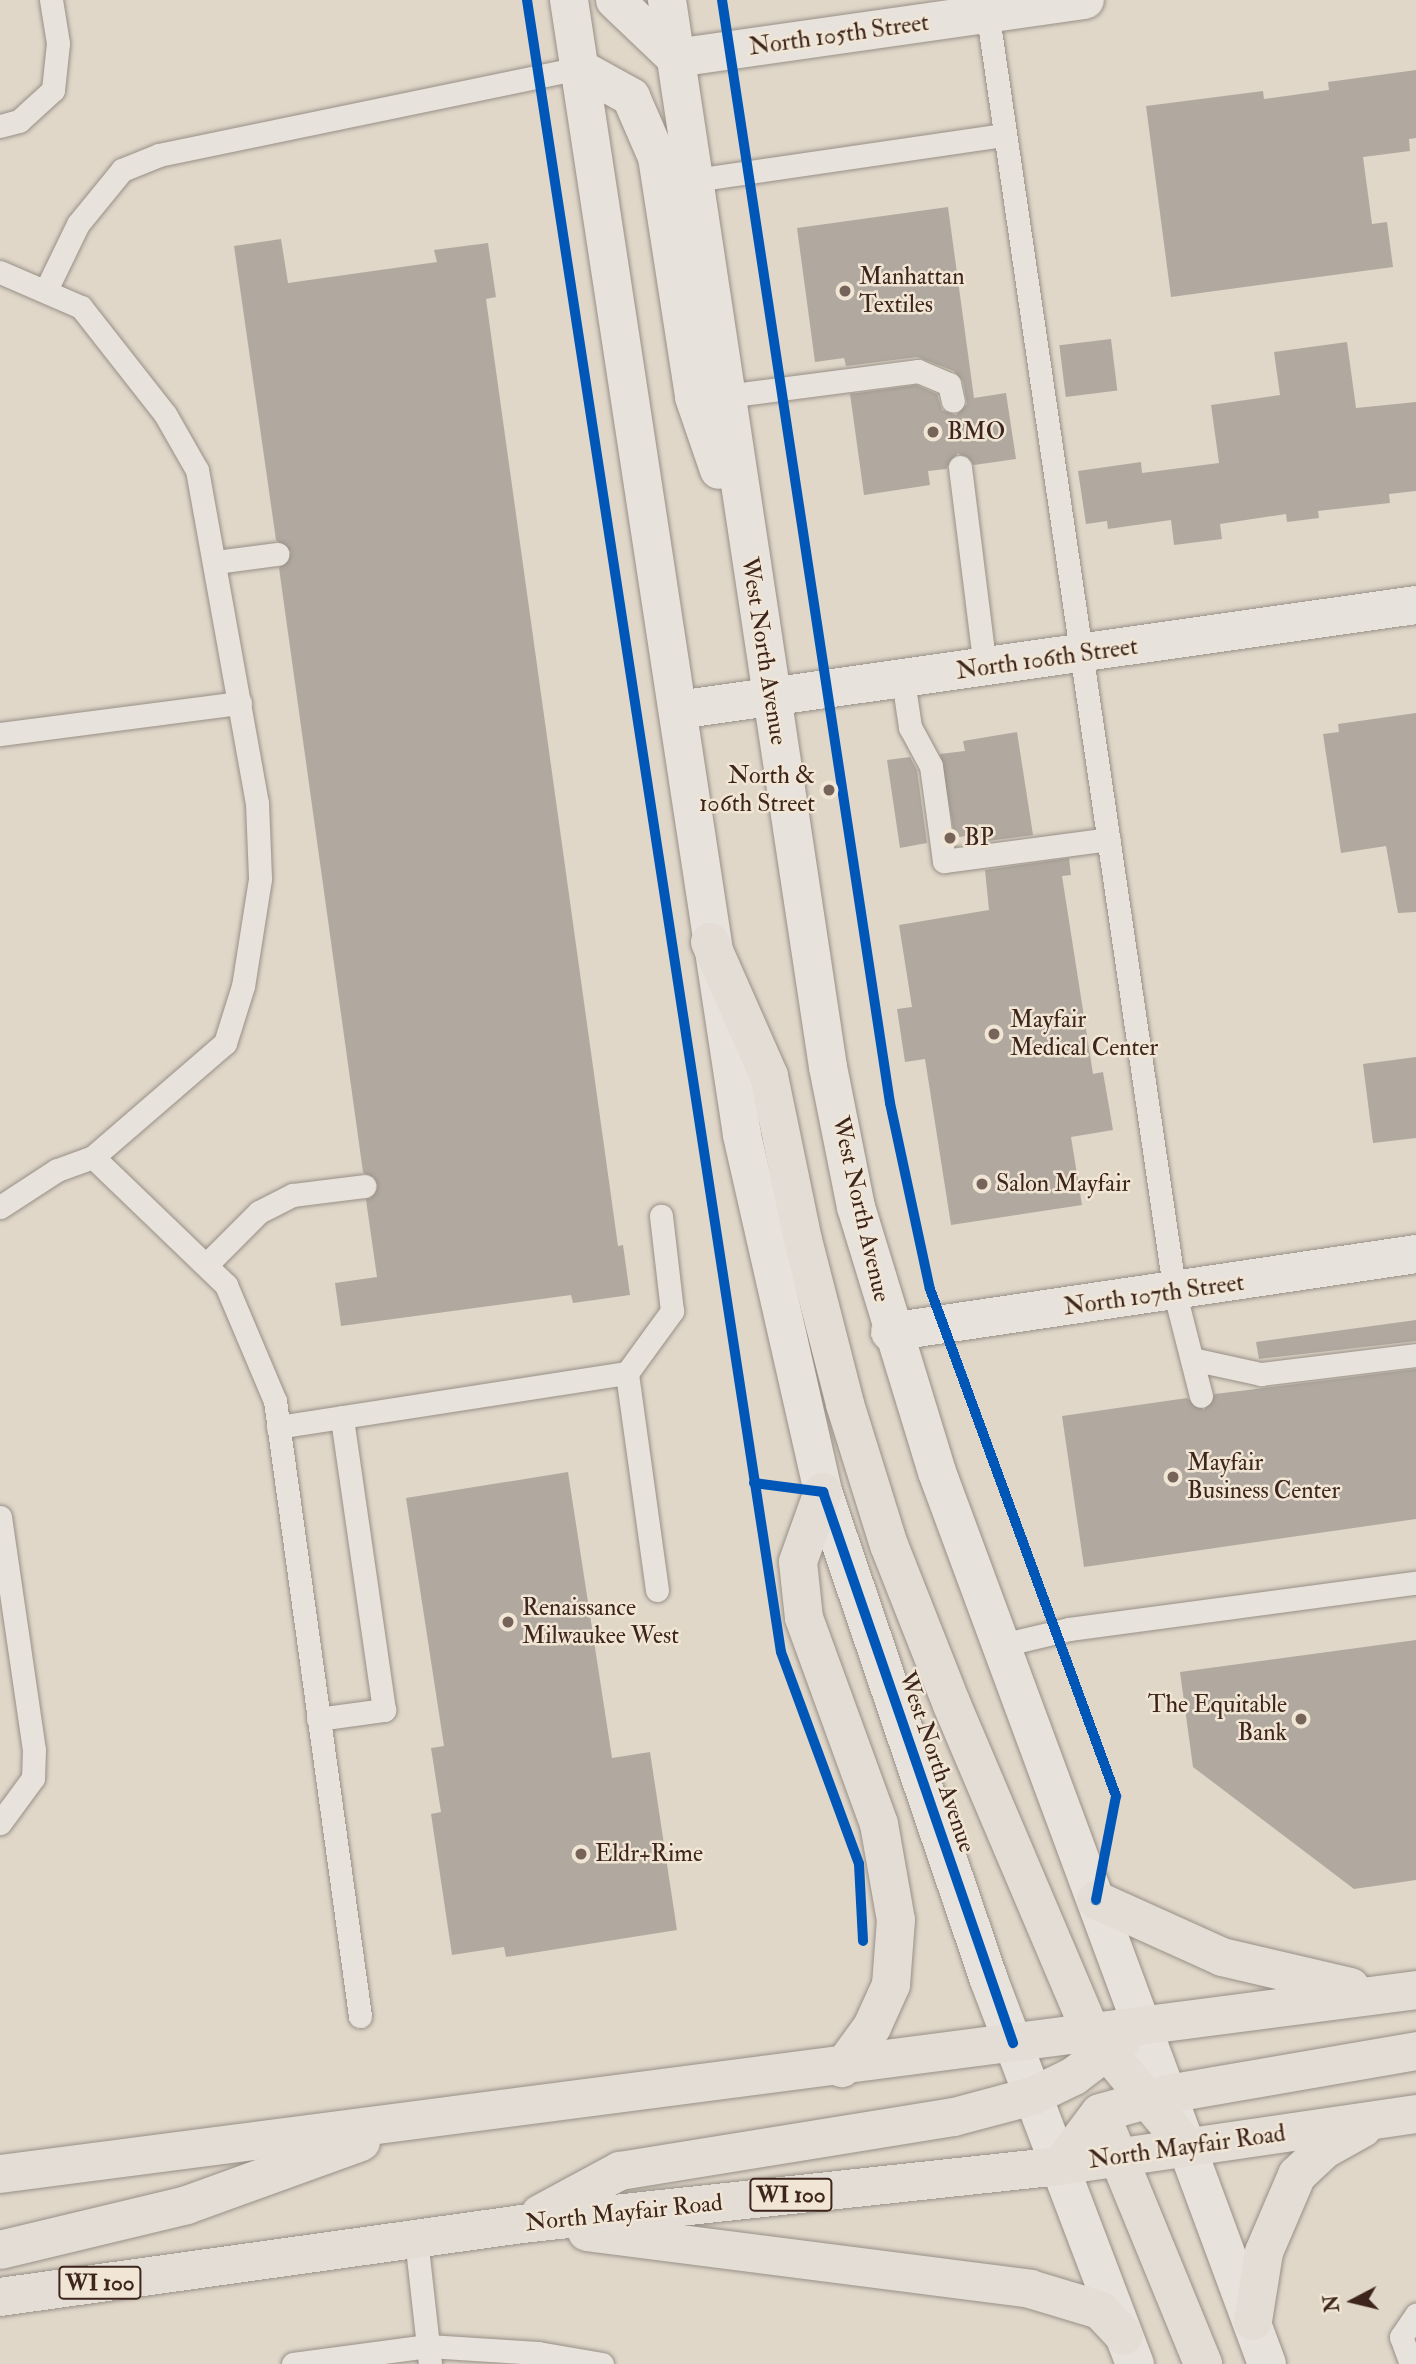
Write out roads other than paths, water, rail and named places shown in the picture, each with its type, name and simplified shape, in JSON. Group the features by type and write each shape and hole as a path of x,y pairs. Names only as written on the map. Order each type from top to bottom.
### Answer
{"main road":[{"name":"West North Avenue","path":"569,0 678,710 710,942 745,1148 823,1492 1013,2043 1130,2350"},
{"path":"615,0 676,58"},
{"name":"West North Avenue","path":"667,0 828,1067 856,1207 890,1332 1142,2025 1156,2097"},
{"name":"North 105th Street","path":"676,58 987,7 1071,1"},
{"path":"579,68 631,97 657,157 694,397 750,557"},
{"name":"North 106th Street","path":"678,710 1082,655 1416,605"},
{"path":"710,942 769,1076 803,1240 889,1545 1053,1954 1098,2043 1156,2097 1187,2147 1268,2364"},
{"name":"North 107th Street","path":"890,1332 1175,1294 1416,1254"},
{"path":"823,1492 798,1562 804,1618 879,1824 896,1920 891,1985 872,2027 842,2068"},
{"path":"1096,1900 1222,1957 1402,1992"},
{"path":"0,2174 433,2117 842,2068 1013,2043 1098,2043 1142,2025 1402,1992"},
{"path":"1013,2043 1074,2076 1100,2113 1203,2364"},
{"path":"522,2224 620,2171 954,2117 1033,2096 1074,2076 1098,2043"},
{"path":"1060,2166 1100,2113 1156,2097 1416,2052"},
{"name":"North Mayfair Road","path":"0,2297 522,2224 1060,2166 1416,2114"},
{"path":"0,2250 187,2205 433,2117"},
{"path":"1253,2321 1264,2252 1297,2175 1325,2149 1376,2120"},
{"path":"522,2224 1030,2289 1100,2310 1130,2350"}],"lane":[{"path":"0,126 19,121 53,90 58,43 51,0"},
{"path":"987,7 1175,1294 1201,1396"},
{"path":"46,290 78,224 122,170 134,165 159,155 579,68"},
{"path":"695,180 1005,135"},
{"path":"0,272 81,307 165,414 201,479 257,803 260,879 243,986 225,1042 93,1157 57,1170 0,1207"},
{"path":"726,396 918,371 949,384 953,401"},
{"path":"960,467 985,668"},
{"path":"216,562 278,554"},
{"path":"903,680 910,727 931,766 944,861 1108,839"},
{"path":"0,734 240,703"},
{"path":"93,1157 226,1285 275,1401 360,2016"},
{"path":"206,1265 260,1212 293,1195 365,1186"},
{"path":"657,1590 627,1373 672,1311 661,1216"},
{"path":"1192,1359 1261,1374 1416,1355"},
{"path":"278,1427 627,1373"},
{"path":"318,1719 384,1710 342,1417"},
{"path":"0,1517 34,1750 33,1778 0,1823"},
{"path":"1002,1645 1069,1629 1416,1583"},
{"path":"416,2239 429,2355"},
{"path":"1411,2364 1401,2337 1416,2315"},
{"path":"293,2364 429,2355 538,2353 603,2364"}],"place":[{"name":"Manhattan Textiles","path":"845,291"},
{"name":"BMO","path":"933,432"},
{"name":"North & 106th Street","path":"829,790"},
{"name":"BP","path":"950,838"},
{"name":"Mayfair Medical Center","path":"994,1034"},
{"name":"Salon Mayfair","path":"982,1184"},
{"name":"Mayfair Business Center","path":"1173,1477"},
{"name":"Renaissance Milwaukee West","path":"508,1622"},
{"name":"The Equitable Bank","path":"1301,1719"},
{"name":"Eldr+Rime","path":"581,1854"}]}
